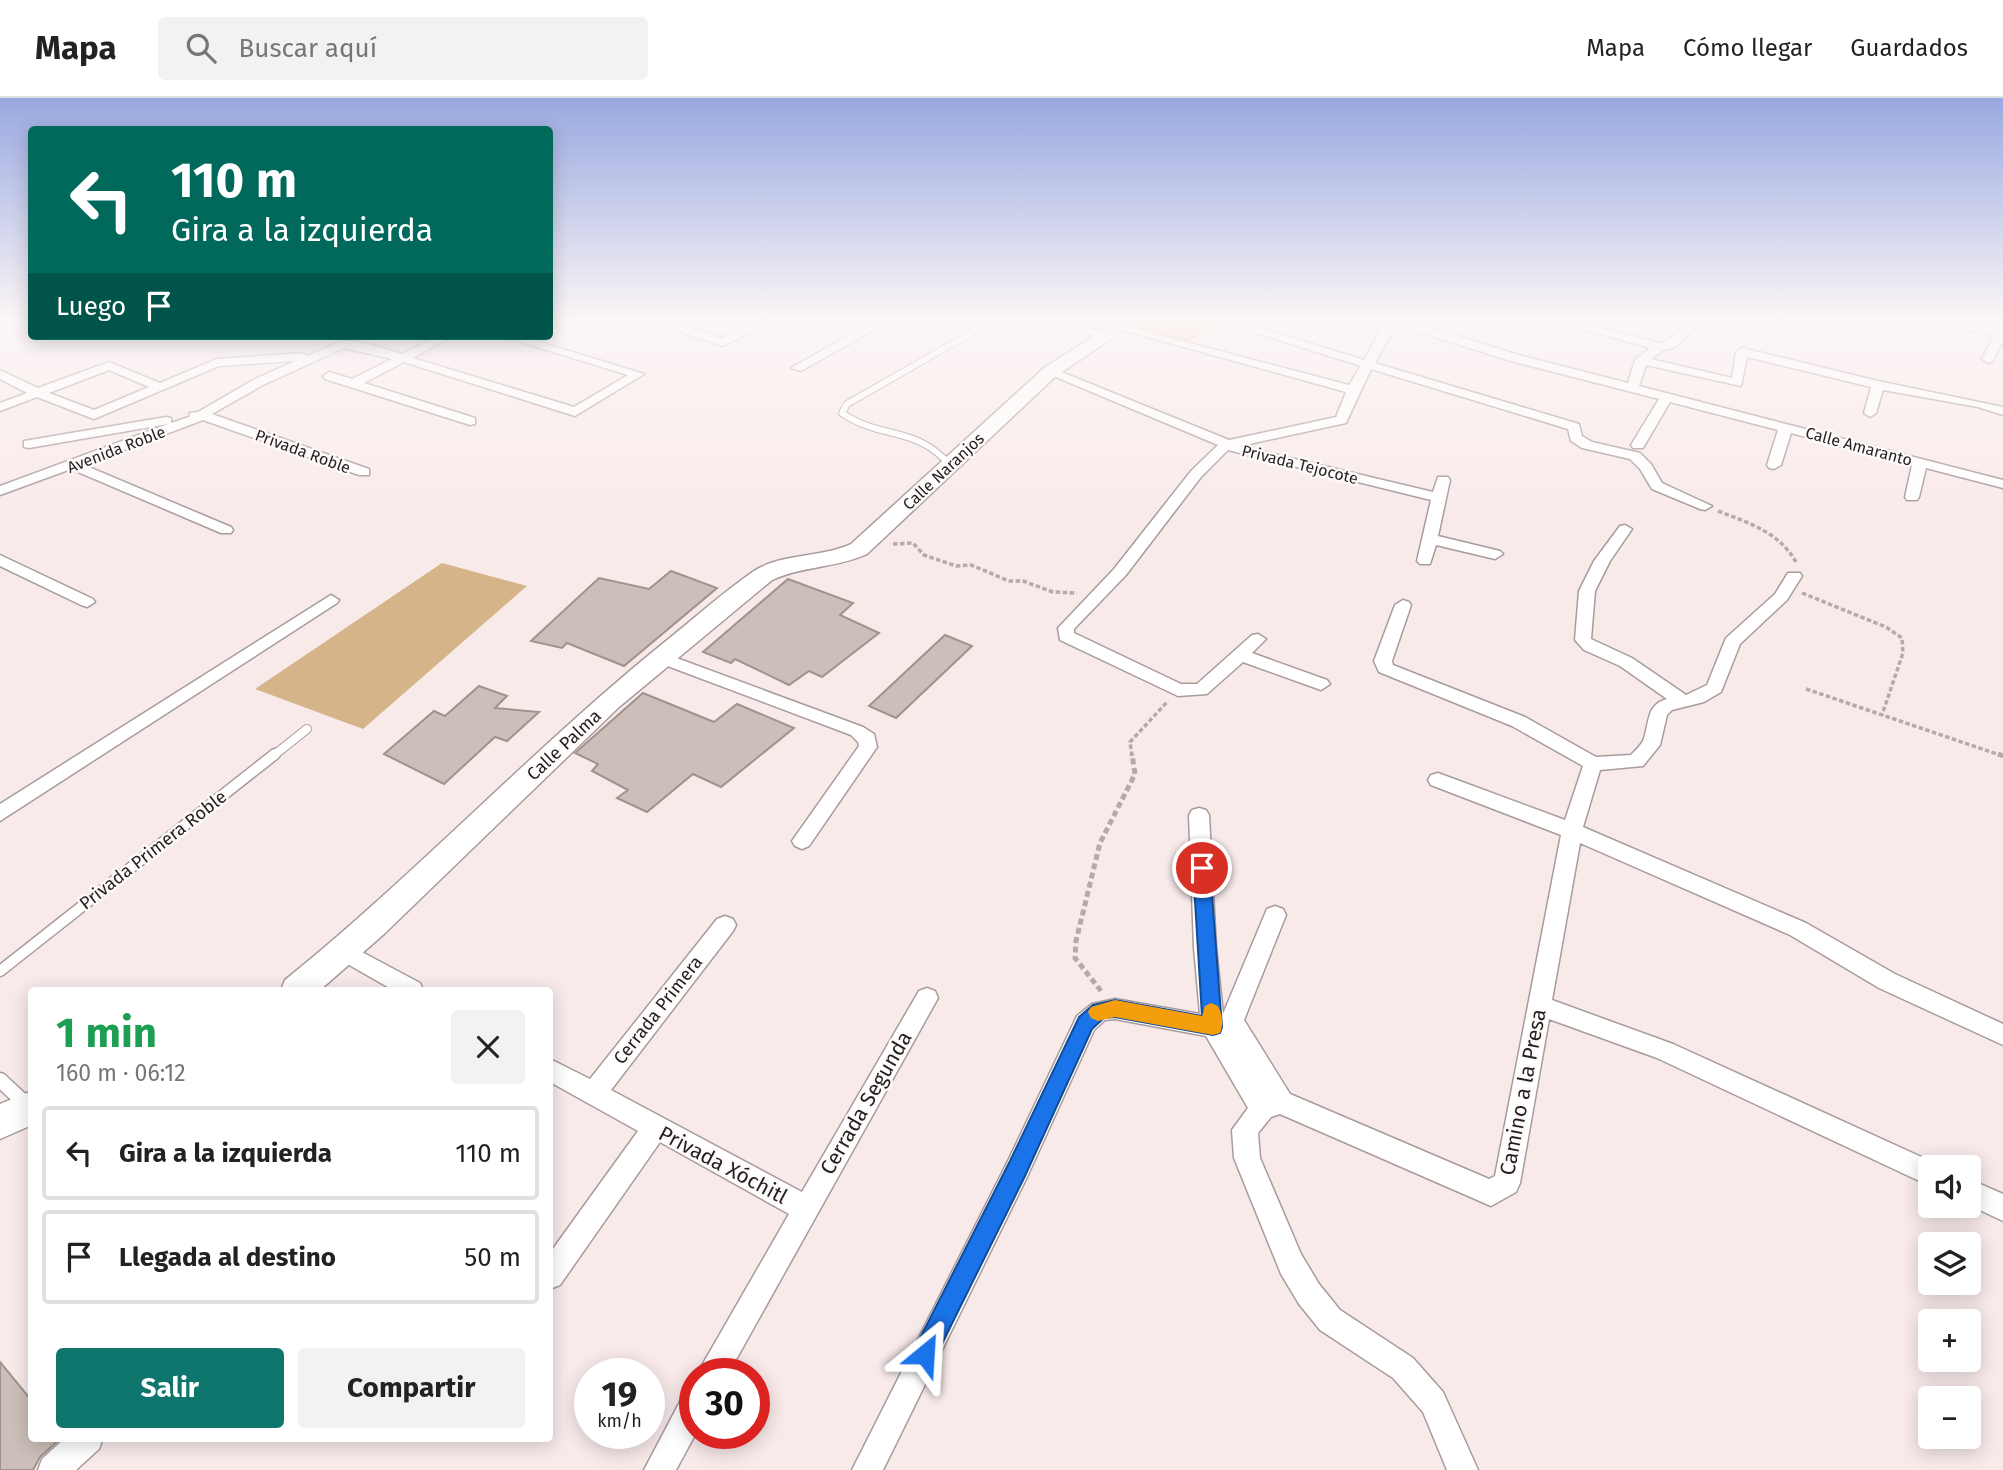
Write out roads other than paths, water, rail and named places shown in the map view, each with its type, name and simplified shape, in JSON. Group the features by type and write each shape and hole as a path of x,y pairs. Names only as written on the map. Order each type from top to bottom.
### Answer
{"street":[{"path":"20,384 94,415 162,384"},
{"path":"0,407 61,384"},
{"path":"152,384 157,386"},
{"name":"Avenida Roble","path":"0,491 73,466 202,415 255,384"},
{"path":"357,384 470,421"},
{"path":"484,384 575,412 621,384"},
{"name":"Calle Naranjos","path":"859,549 1037,384"},
{"name":"Privada Tejocote","path":"1080,384 1209,435 1225,445 1437,497"},
{"path":"1330,384 1353,390"},
{"path":"1258,639 1201,690 1178,690 1066,636 1066,628 1119,572 1196,474 1225,445 1341,421 1356,384"},
{"path":"1431,384 1574,427 1576,438 1583,443 1635,456 1646,467 1657,486 1705,506"},
{"name":"Calle Amaranto","path":"1621,384 2003,484"},
{"path":"1874,384 1980,404 2003,411"},
{"path":"1870,413 1878,385"},
{"path":"1638,445 1667,396"},
{"path":"29,444 202,415"},
{"name":"Privada Roble","path":"202,415 364,472"},
{"path":"1774,465 1787,427"},
{"path":"1912,497 1920,462"},
{"path":"73,466 226,530"},
{"path":"1424,561 1443,480"},
{"path":"1625,529 1602,561 1587,591 1583,640 1588,646 1617,657 1683,701"},
{"path":"1430,539 1495,554"},
{"name":"Calle Palma","path":"301,987 345,952 589,719 764,575 781,566 843,558 859,549"},
{"path":"0,560 87,602"},
{"path":"1404,605 1382,661 1385,668 1552,738 1593,764 1636,761 1651,745 1658,713 1666,705 1698,698 1715,688 1732,642 1781,597 1791,582"},
{"path":"0,814 331,600"},
{"path":"1241,655 1321,684"},
{"path":"663,658 857,731 867,739 868,747 802,841"},
{"name":"Camino a la Presa","path":"1272,1105 1491,1194 1507,1183 1572,831 1593,764"},
{"path":"1438,780 1572,831 1798,929 1886,981 2003,1035"},
{"path":"1199,815 1205,948 1213,1027 1272,1105"},
{"path":"1272,1105 1232,1021 1275,915"},
{"name":"Cerrada Primera","path":"592,1095 724,925"},
{"path":"345,952 407,987"},
{"name":"Cerrada Segunda","path":"805,1208 927,998"},
{"path":"1539,1005 1665,1051 1918,1168"},
{"path":"867,1470 1018,1168 1085,1023 1100,1011 1115,1009 1213,1027"},
{"name":"Privada Xóchitl","path":"553,1072 805,1208 721,1358"},
{"path":"1272,1105 1245,1130 1247,1158 1291,1264 1309,1294 1330,1320 1403,1368 1433,1402 1463,1470"},
{"path":"553,1271 655,1129"},
{"path":"1981,1198 2003,1208"},
{"path":"659,1470 679,1434"},
{"path":"53,1470 84,1442"}],"lane":[{"path":"882,384 847,404 842,413 852,421 932,446 950,465"},
{"name":"Privada Primera Roble","path":"0,971 307,729"},
{"path":"0,1080 20,1112"}]}
